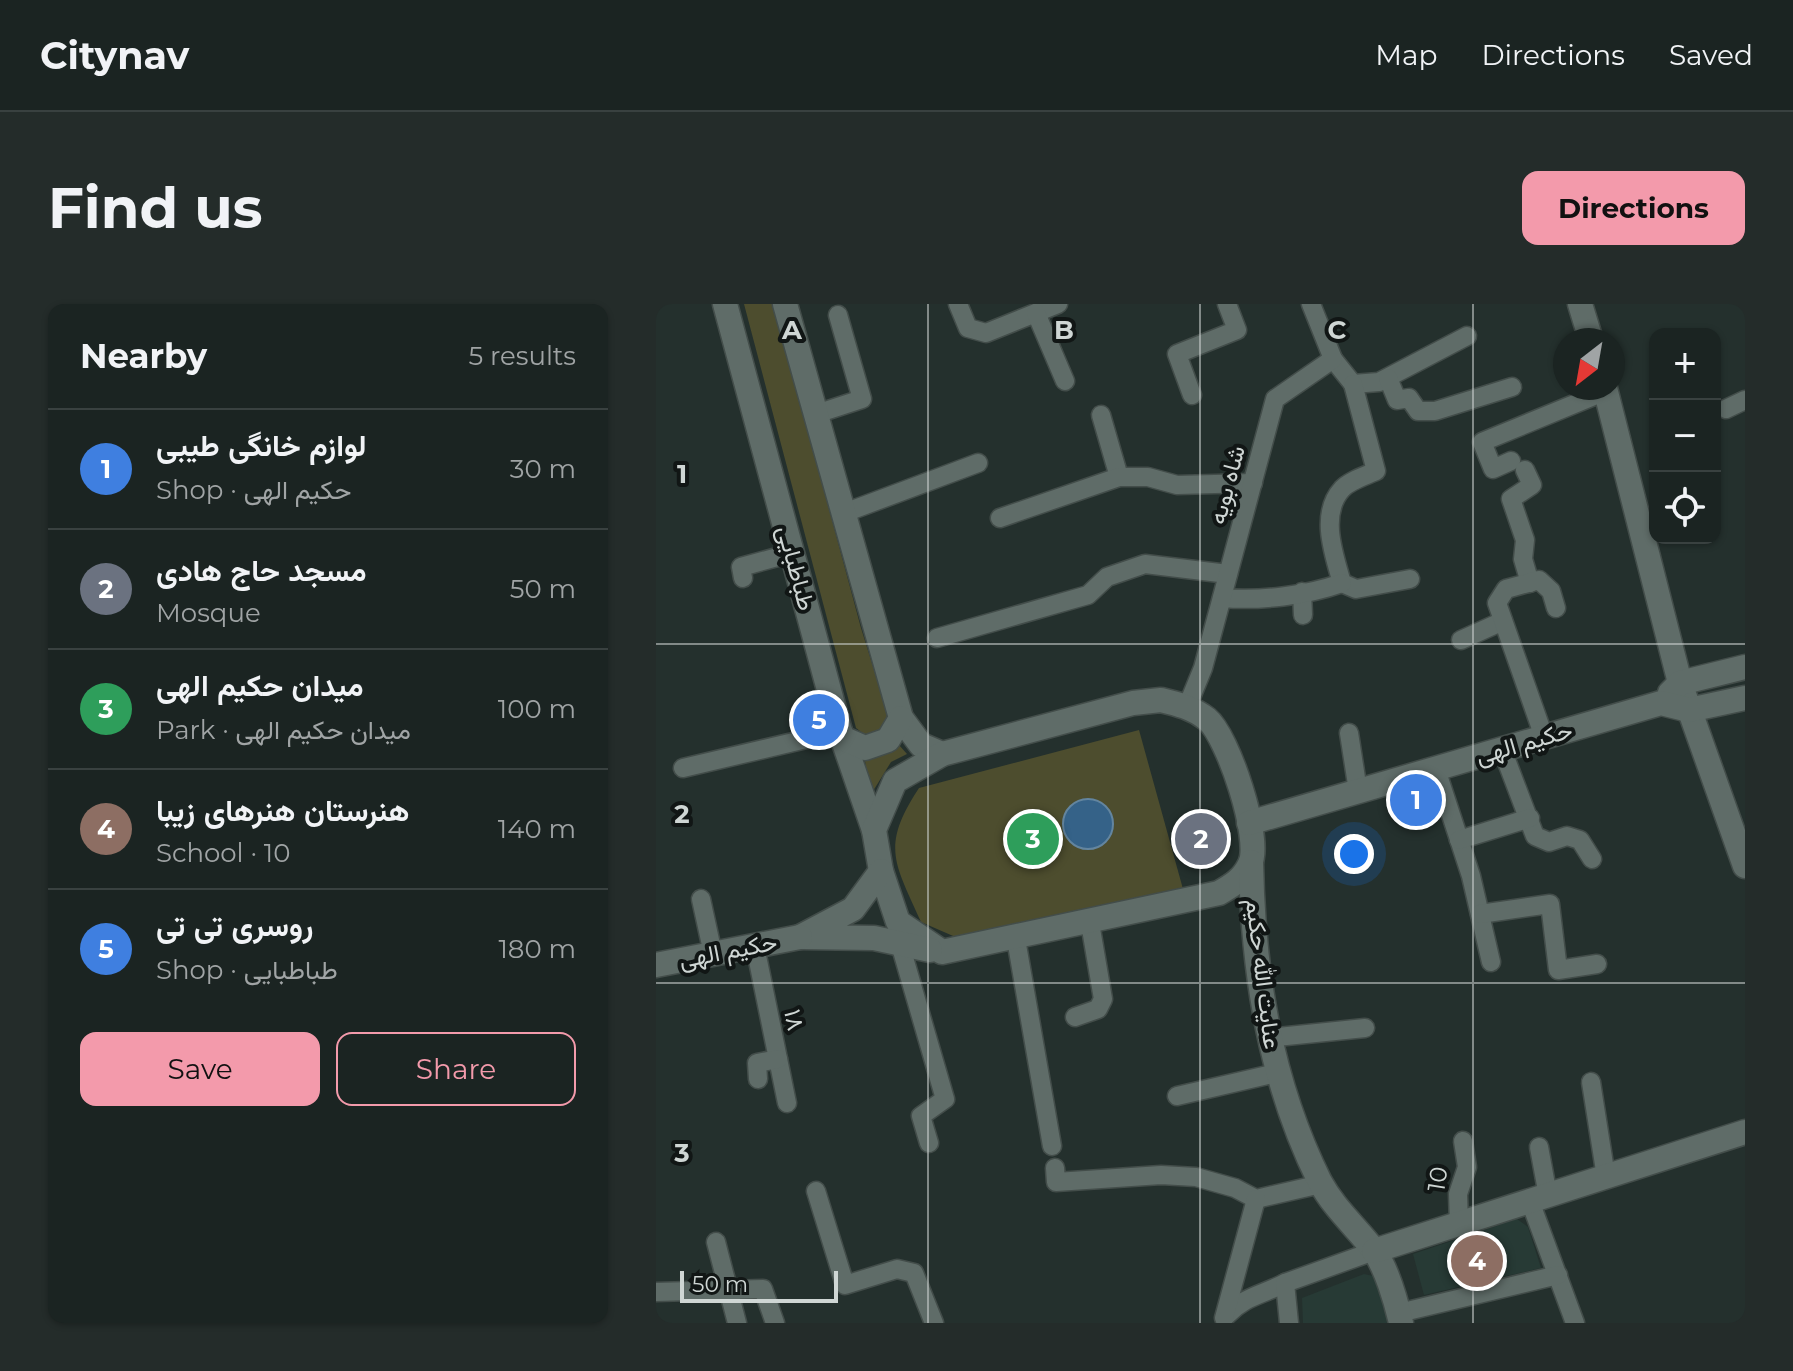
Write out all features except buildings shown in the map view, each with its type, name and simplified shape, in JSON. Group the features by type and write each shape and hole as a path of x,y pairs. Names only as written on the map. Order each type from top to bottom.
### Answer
{"main road":[{"name":"طباطبایی","path":"725,304 841,734 874,830 881,871 898,922 942,952"},
{"path":"785,304 901,718 921,745 942,754"},
{"path":"1580,304 1587,328"},
{"path":"1609,400 1680,683 1745,866"},
{"path":"1745,667 1680,683 1661,703 1689,710 1745,698"},
{"path":"874,830 895,781 942,754 1133,703 1161,700 1187,707"},
{"name":"حکیم الهی","path":"1249,823 1661,703"},
{"name":"عنایت الله حکیم","path":"1187,707 1209,720 1224,740 1254,842 1251,862 1252,930 1276,1073 1321,1184 1346,1221 1374,1251"},
{"path":"841,734 865,748 888,740 901,718"},
{"path":"800,937 874,938 942,952 1016,939 1219,893 1239,882 1251,862"},
{"path":"800,937 853,909 881,871"},
{"name":"حکیم الهی","path":"656,965 800,937"},
{"path":"1400,1318 1374,1251 1745,1132"}],"street":[{"path":"958,304 968,328 986,333 1058,304"},
{"path":"1192,395 1177,354 1237,330 1227,304"},
{"path":"1311,304 1333,359 1353,384 1376,471 1343,487 1333,503 1330,538 1342,583"},
{"path":"1036,313 1065,381"},
{"path":"816,414 862,399 838,315"},
{"path":"1353,384 1388,378 1467,336"},
{"name":"شاه بویه","path":"1187,707 1203,668 1275,399 1333,359"},
{"path":"1388,378 1397,400 1409,398 1418,411 1435,411 1512,387"},
{"path":"1530,583 1523,559 1525,540 1511,499 1532,485 1518,466 1493,469 1482,442 1580,400"},
{"path":"1726,409 1745,400"},
{"path":"1101,415 1119,477"},
{"path":"844,513 978,463"},
{"path":"1000,518 1119,477 1148,477 1177,485 1253,483"},
{"path":"743,578 741,567 792,553"},
{"path":"937,638 1088,595 1107,577 1145,564 1228,574"},
{"path":"1222,598 1253,600 1342,583 1356,589 1410,579"},
{"path":"1544,737 1497,603 1506,589 1539,580 1551,591 1556,608"},
{"path":"1302,592 1303,615"},
{"path":"1461,640 1503,621"},
{"path":"1349,733 1358,791"},
{"path":"683,768 841,734"},
{"path":"1502,749 1535,836 1549,842 1567,836 1580,840 1592,859"},
{"path":"1436,769 1459,840 1491,962"},
{"path":"1459,840 1530,818"},
{"path":"701,899 713,954"},
{"path":"1480,914 1550,904 1558,970 1597,964"},
{"path":"1075,1017 1098,1009 1103,999 1090,923"},
{"path":"1016,939 1052,1146"},
{"path":"900,944 945,1099 921,1116 929,1143"},
{"name":"۱۸","path":"755,946 787,1103"},
{"path":"1268,1038 1365,1028"},
{"path":"758,1079 757,1063 778,1059"},
{"path":"1177,1096 1276,1073"},
{"path":"1591,1082 1606,1177"},
{"name":"10","path":"1459,1225 1458,1194 1467,1167 1463,1141"},
{"path":"1539,1147 1539,1198 1558,1275 1575,1323"},
{"path":"1055,1168 1056,1182 1161,1175 1196,1177 1235,1188 1256,1199 1321,1184"},
{"path":"816,1191 845,1285 897,1269 914,1273 934,1323"},
{"path":"1222,1321 1256,1199"},
{"path":"716,1242 737,1323"},
{"path":"1222,1321 1242,1299 1264,1294 1285,1283 1374,1251"},
{"path":"1400,1318 1558,1275"},
{"path":"1285,1283 1289,1323"},
{"path":"656,1292 763,1289 775,1323"}],"shaded area":[{"path":"744,304 774,304 861,628 890,721 888,730 865,735 856,728"},
{"path":"1139,730 1183,889 960,939 921,922 904,884 896,855 899,826 919,788"},
{"path":"899,745 907,754 891,762 870,796 864,754"},
{"path":"1517,1219 1528,1227 1541,1268 1424,1295 1413,1254"},
{"path":"1364,1274 1378,1277 1389,1323 1303,1323 1302,1298"}],"water":[{"path":"1088,799 1106,806 1113,824 1106,842 1088,849 1070,842 1063,824 1070,806"}],"place":[{"name":"روسری تی تی","path":"819,720"},
{"name":"لوازم خانگی طیبی","path":"1416,800"},
{"name":"میدان حکیم الهی","path":"1033,839"},
{"name":"مسجد حاج هادی","path":"1201,839"},
{"name":"هنرستان هنرهای زیبا","path":"1477,1261"}]}
